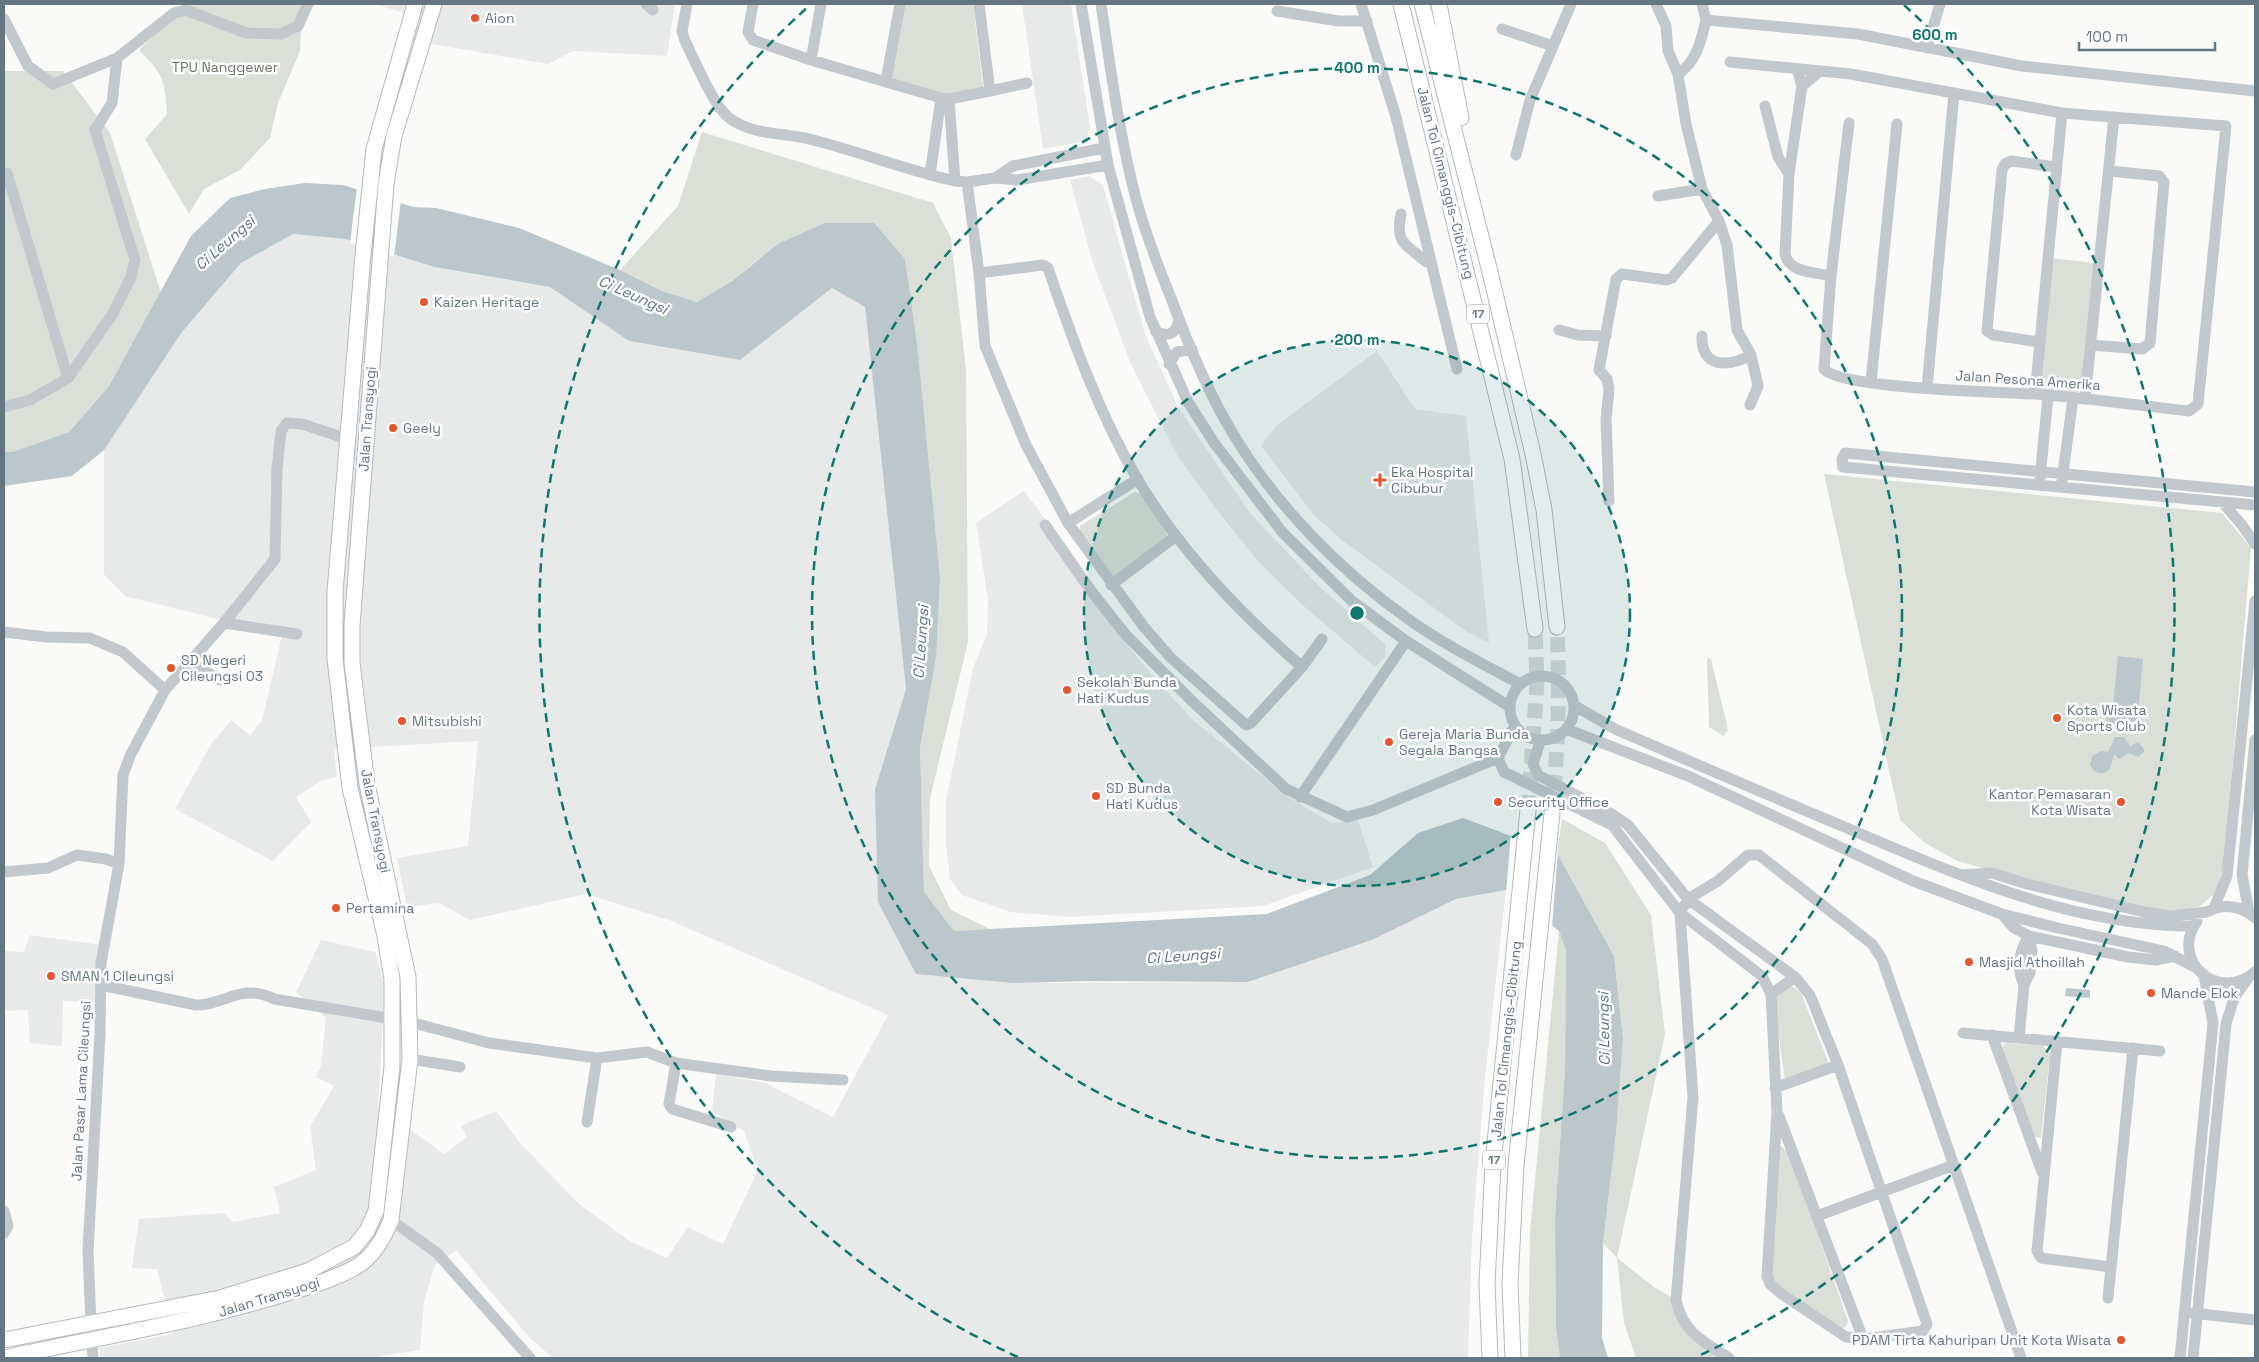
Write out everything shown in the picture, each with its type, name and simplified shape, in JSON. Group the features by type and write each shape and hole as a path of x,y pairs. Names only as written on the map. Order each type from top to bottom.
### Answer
{"highway":[{"name":"Jalan Transyogi","path":"4,1340 220,1298 308,1271 354,1247 367,1232 376,1211 392,1067 392,979 350,788 335,659 335,592 370,179 379,128 415,4"},
{"name":"Jalan Transyogi","path":"4,1358 226,1311 314,1285 362,1263 383,1240 391,1220 396,1198 410,1059 408,977 367,784 352,663 352,625 386,184 394,136 434,4"},
{"path":"1391,4 1429,113"},
{"name":"Jalan Tol Cimanggis–Cibitung","path":"1401,4 1512,459 1535,629"},
{"name":"Jalan Tol Cimanggis–Cibitung","path":"1422,4 1490,272 1544,510 1557,627"},
{"path":"1439,4 1490,272"},
{"name":"Jalan Tol Cimanggis–Cibitung","path":"1490,1358 1487,1284 1493,1174 1528,810"},
{"name":"Jalan Tol Cimanggis–Cibitung","path":"1513,1358 1510,1284 1516,1166 1552,813"},
{"path":"377,904 393,900"}],"street":[{"path":"4,19 28,66 53,84 122,55 174,13 186,10 246,33 282,34 298,26 308,4"},
{"path":"687,4 682,31 685,41 719,106 728,117 741,126 779,136 806,138 930,175 961,182 994,178 1017,180 1108,165"},
{"path":"753,4 748,32 753,40 812,60 945,98 1027,83"},
{"path":"812,60 821,4"},
{"path":"886,81 900,4"},
{"path":"979,4 990,91"},
{"path":"1081,4 1108,165 1156,332 1188,402 1215,444 1284,533 1352,601 1406,640 1510,707"},
{"path":"1101,4 1115,98 1133,186 1148,240 1179,320 1212,394 1232,433 1270,488 1307,530 1345,568 1410,621 1462,653 1520,684"},
{"path":"1361,4 1396,117 1426,238 1424,263 1456,369"},
{"path":"1516,155 1530,100 1572,4"},
{"path":"1656,4 1666,26 1668,51 1678,74 1686,124 1702,189 1719,221 1728,245 1737,330 1750,355 1758,386 1750,406"},
{"path":"1678,74 1690,64 1698,50 1706,20 1702,4"},
{"path":"1927,48 1940,4"},
{"path":"1277,11 1339,22 1367,21"},
{"path":"1706,20 1858,34 2022,66 2255,91"},
{"path":"1502,29 1552,46"},
{"path":"4,407 30,400 68,378 112,316 134,269 132,252 95,130 112,103 122,55"},
{"path":"1730,62 1851,74 2062,113 2114,117 2086,399"},
{"path":"1797,68 1802,86 1789,174 1787,262 1792,267 1831,276"},
{"path":"1802,86 1820,71"},
{"path":"1927,388 1954,94"},
{"path":"930,175 945,98"},
{"path":"945,98 979,273 985,346 1026,445 1068,523 1111,585 1171,658 1246,725 1251,724 1302,667 1322,639"},
{"path":"1765,106 1778,157 1789,174"},
{"path":"2035,394 2062,113"},
{"name":"Jalan Pesona Amerika","path":"1849,123 1831,276 1824,369 1832,375 1871,382 1927,388 2035,394 2189,411 2198,404 2226,126 2114,117"},
{"path":"1871,382 1897,124"},
{"path":"994,178 1013,166 1104,148"},
{"path":"1047,159 1050,174"},
{"path":"2039,342 1993,335 1987,331 2000,190 2003,166 2008,161 2056,168"},
{"path":"2091,345 2142,349 2150,343 2164,182 2159,176 2110,171"},
{"path":"7,173 68,378"},
{"path":"1658,196 1702,189"},
{"path":"1401,214 1397,230 1400,238 1424,263"},
{"path":"1609,501 1606,420 1609,389 1607,379 1599,370 1618,276 1622,274 1667,280 1672,278 1719,221"},
{"path":"979,273 1043,264 1047,266 1076,348 1094,390 1138,480 1176,536 1244,614 1302,667"},
{"path":"1156,332 1166,336 1172,334 1178,328 1179,320"},
{"path":"1559,330 1606,336"},
{"path":"1702,336 1705,349 1717,364 1731,363 1750,355"},
{"path":"1169,364 1177,352 1192,349"},
{"path":"2039,485 2048,396"},
{"path":"2062,487 2073,398"},
{"name":"Jalan Pasar Lama Cileungsi","path":"91,1324 88,1250 100,1034 101,963 119,864 123,774 130,756 166,690 189,661 224,623 275,559 277,469 281,431 287,423 302,424 347,439"},
{"path":"2255,492 1845,453 1842,459 1843,467 2255,505"},
{"path":"1068,523 1138,480"},
{"path":"2222,502 2242,524 2255,544"},
{"path":"1045,525 1091,591 1126,635 1193,702 1286,789 1339,815 1355,817 1498,758 1515,726"},
{"path":"1111,585 1176,536"},
{"path":"2196,967 2189,947 2194,926 2210,910 2227,876 2255,601"},
{"path":"224,623 260,630 297,634"},
{"path":"4,632 46,637 90,638 123,652 166,690"},
{"path":"1300,797 1406,640"},
{"path":"189,661 220,680"},
{"path":"1536,676 1554,677 1569,688 1575,706 1574,714 1566,730 1555,738 1540,742 1522,733 1515,726 1510,707 1513,694 1520,684 1536,676"},
{"path":"1575,706 1617,730 1957,875 2024,897 2113,920 2154,926 2194,926"},
{"path":"1566,730 1688,776 1913,882 2002,914 2084,935 2164,951 2196,967 2204,976 2214,982 2237,983 2252,975"},
{"path":"2252,915 2242,875 2255,740"},
{"path":"1498,758 1504,772 1612,825 1680,913 1762,976 1770,994 1777,1112 1767,1276 1770,1284 1788,1299 1846,1337 1862,1339 1923,1331 1927,1324 1838,1065 1810,995 1795,978 1688,899 1628,825 1612,814 1538,775 1534,764 1540,742"},
{"path":"4,872 48,868 77,855 106,859 119,864"},
{"path":"1729,1358 1689,1332 1676,1300 1693,1096 1680,913 1688,899 1718,882 1748,855 1759,855 1872,944 1882,959 2021,1358"},
{"path":"1957,875 1992,874 2144,912 2171,916 2210,910 2222,906 2239,907 2252,915"},
{"path":"2002,914 2013,928 2029,936 2128,958 2156,960 2175,956"},
{"path":"2019,1038 2024,985 2032,951 2029,936"},
{"path":"2193,1358 2199,1314 2226,1024 2234,998 2252,975"},
{"path":"2180,1358 2213,1024 2204,976"},
{"path":"1770,994 1795,978"},
{"path":"100,985 196,1005 205,1005 236,994 258,993 274,999 393,1019"},
{"path":"410,1022 488,1043 597,1058 647,1052 676,1063 771,1076 844,1080"},
{"path":"1963,1033 2160,1051"},
{"path":"1992,1035 2044,1177"},
{"path":"2057,1042 2037,1251 2041,1258 2111,1267"},
{"path":"2108,1298 2133,1048"},
{"path":"587,1122 597,1058"},
{"path":"410,1059 460,1067"},
{"path":"676,1063 670,1106 731,1127"},
{"path":"1775,1088 1838,1065"},
{"path":"1777,1112 1862,1339"},
{"path":"1817,1216 1954,1165"},
{"path":"4,1211 8,1226 4,1233"},
{"path":"391,1220 437,1253 530,1358"},
{"path":"2186,1312 2255,1320"},
{"path":"92,1340 93,1358"}],"shaded area":[{"path":"375,4 675,4 667,56 573,51 548,64 397,38 404,13"},
{"path":"1022,4 1071,4 1090,127 1086,141 1043,149"},
{"path":"1090,176 1103,185 1145,334 1178,407 1250,513 1320,587 1386,645 1385,657 1375,667 1306,608 1257,560 1213,505 1177,455 1130,362 1093,263 1070,180"},
{"path":"293,234 345,239 434,267 550,287 629,341 740,360 832,288 865,307 906,689 875,789 916,974 1012,983 1248,982 1372,940 1456,899 1506,890 1485,1077 1472,1237 1468,1358 553,1358 529,1337 456,1250 435,1265 424,1301 420,1350 369,1358 100,1358 100,1348 173,1334 157,1269 132,1268 139,1219 224,1213 233,1222 280,1213 274,1187 316,1170 310,1127 334,1086 315,1077 321,1066 326,1018 296,992 321,940 375,952 385,986 378,1107 444,1154 467,1137 461,1126 496,1111 520,1143 579,1204 631,1242 667,1258 688,1227 723,1244 758,1170 744,1131 712,1111 716,1074 765,1083 833,1117 888,1015 669,920 586,894 470,920 439,903 407,907 397,858 468,846 478,741 334,749 337,777 321,781 296,797 311,822 273,861 175,809 210,746 231,720 250,735 262,721 282,635 125,596 104,574 104,447 182,332 241,263"},
{"name":"Eka Hospital Cibubur","path":"1377,351 1415,409 1466,416 1489,643 1467,632 1343,541 1314,515 1261,446 1276,426"},
{"name":"Sekolah Bunda Hati Kudus","path":"1024,491 1051,527 1111,624 1151,674 1193,720 1288,797 1332,823 1358,820 1373,867 1263,906 1069,917 1011,912 962,895 950,879 946,845 946,801 973,668 987,634 988,599 976,523"},
{"name":"SMAN 1 Cileungsi","path":"30,935 102,945 95,1002 63,1001 62,1046 30,1043 28,1010 4,1011 4,951 24,952"}],"green space":[{"name":"TPU Nanggewer","path":"189,4 302,4 300,51 278,103 270,138 240,170 204,189 189,214 145,139 167,114 162,79 154,66 139,50 167,22 188,10"},
{"path":"902,4 973,4 983,87 952,97 890,79"},
{"path":"4,71 63,71 110,133 161,293 109,386 69,432 12,452 4,452"},
{"path":"702,132 933,203 951,238 966,370 968,642 930,798 929,866 951,910 990,929 954,931 924,892 920,747 923,418 916,334 905,259 758,259 732,281 697,302 662,291 620,270 678,206"},
{"path":"2049,258 2095,263 2082,388 2075,395 2040,389"},
{"name":"Kota Wisata Sports Club","path":"1824,474 2222,513 2251,548 2224,865 2216,892 2200,906 2183,911 2133,908 1957,861 1925,843 1900,820"},
{"path":"1135,492 1142,494 1166,528 1167,536 1112,578 1079,533 1080,526"},
{"path":"1707,658 1711,659 1728,730 1724,736 1709,727"},
{"path":"1562,819 1605,843 1651,915 1665,1034 1617,1258 1603,1243 1616,1134 1623,1039 1614,956 1557,853"},
{"path":"1559,931 1566,951 1565,1069 1555,1217 1556,1329 1560,1358 1528,1358 1530,1232"},
{"path":"1785,980 1801,993 1828,1061 1826,1067 1785,1081 1772,987"},
{"path":"2006,1043 2043,1046 2050,1054 2041,1138 2034,1137 2001,1049"},
{"path":"1781,1146 1789,1153 1848,1321 1846,1327 1840,1329 1774,1284 1771,1278 1777,1147"},
{"path":"1617,1258 1654,1287 1676,1300 1689,1332 1729,1358 1636,1358 1624,1323"}],"water":[{"name":"Ci Leungsi","path":"305,183 343,185 413,207 436,208 519,228 620,270 662,291 697,302 732,281 778,244 825,223 874,223 905,259 916,334 940,578 936,657 920,747 924,892 954,931 1267,914 1370,875 1418,833 1463,818 1557,853 1614,956 1623,1039 1616,1134 1603,1243 1602,1338 1608,1358 1560,1358 1556,1329 1555,1217 1565,1069 1566,951 1559,931 1506,890 1456,899 1372,940 1248,982 1091,981 1012,983 916,974 878,902 875,789 906,689 865,307 832,288 740,360 629,341 550,287 434,267 345,239 293,234 241,263 182,332 104,450 72,476 4,486 4,452 12,452 69,432 109,386 191,236 230,198 265,189"},
{"path":"2118,656 2143,659 2137,727 2107,724 2106,712 2109,706 2113,706"},
{"path":"2115,737 2124,737 2130,746 2138,742 2144,749 2144,752 2138,757 2128,753 2119,759 2114,754 2110,769 2105,773 2099,773 2090,765 2092,756 2101,751 2108,752"},
{"path":"2066,988 2090,990 2090,998 2065,996"}],"pier":[{"path":"357,187 377,193 370,250 350,243"},
{"path":"380,194 401,200 394,257 373,251"},
{"path":"1511,833 1558,850 1552,928 1506,893"}],"tunnel":[{"path":"1552,813 1558,720 1557,627"},
{"path":"1528,810 1537,682 1535,629"}],"place":[{"name":"Aion","path":"475,18"},
{"name":"Kaizen Heritage","path":"424,302"},
{"name":"Geely","path":"393,428"},
{"name":"Eka Hospital Cibubur","path":"1380,480"},
{"name":"SD Negeri Cileungsi 03","path":"171,668"},
{"name":"Sekolah Bunda Hati Kudus","path":"1067,690"},
{"name":"Kota Wisata Sports Club","path":"2057,718"},
{"name":"Mitsubishi","path":"402,721"},
{"name":"Gereja Maria Bunda Segala Bangsa","path":"1389,742"},
{"name":"SD Bunda Hati Kudus","path":"1096,796"},
{"name":"Security Office","path":"1498,802"},
{"name":"Kantor Pemasaran Kota Wisata","path":"2121,802"},
{"name":"Pertamina","path":"336,908"},
{"name":"Masjid Athoillah","path":"1969,962"},
{"name":"SMAN 1 Cileungsi","path":"51,976"},
{"name":"Mande Elok","path":"2151,993"},
{"name":"PDAM Tirta Kahuripan Unit Kota Wisata","path":"2121,1340"}]}
